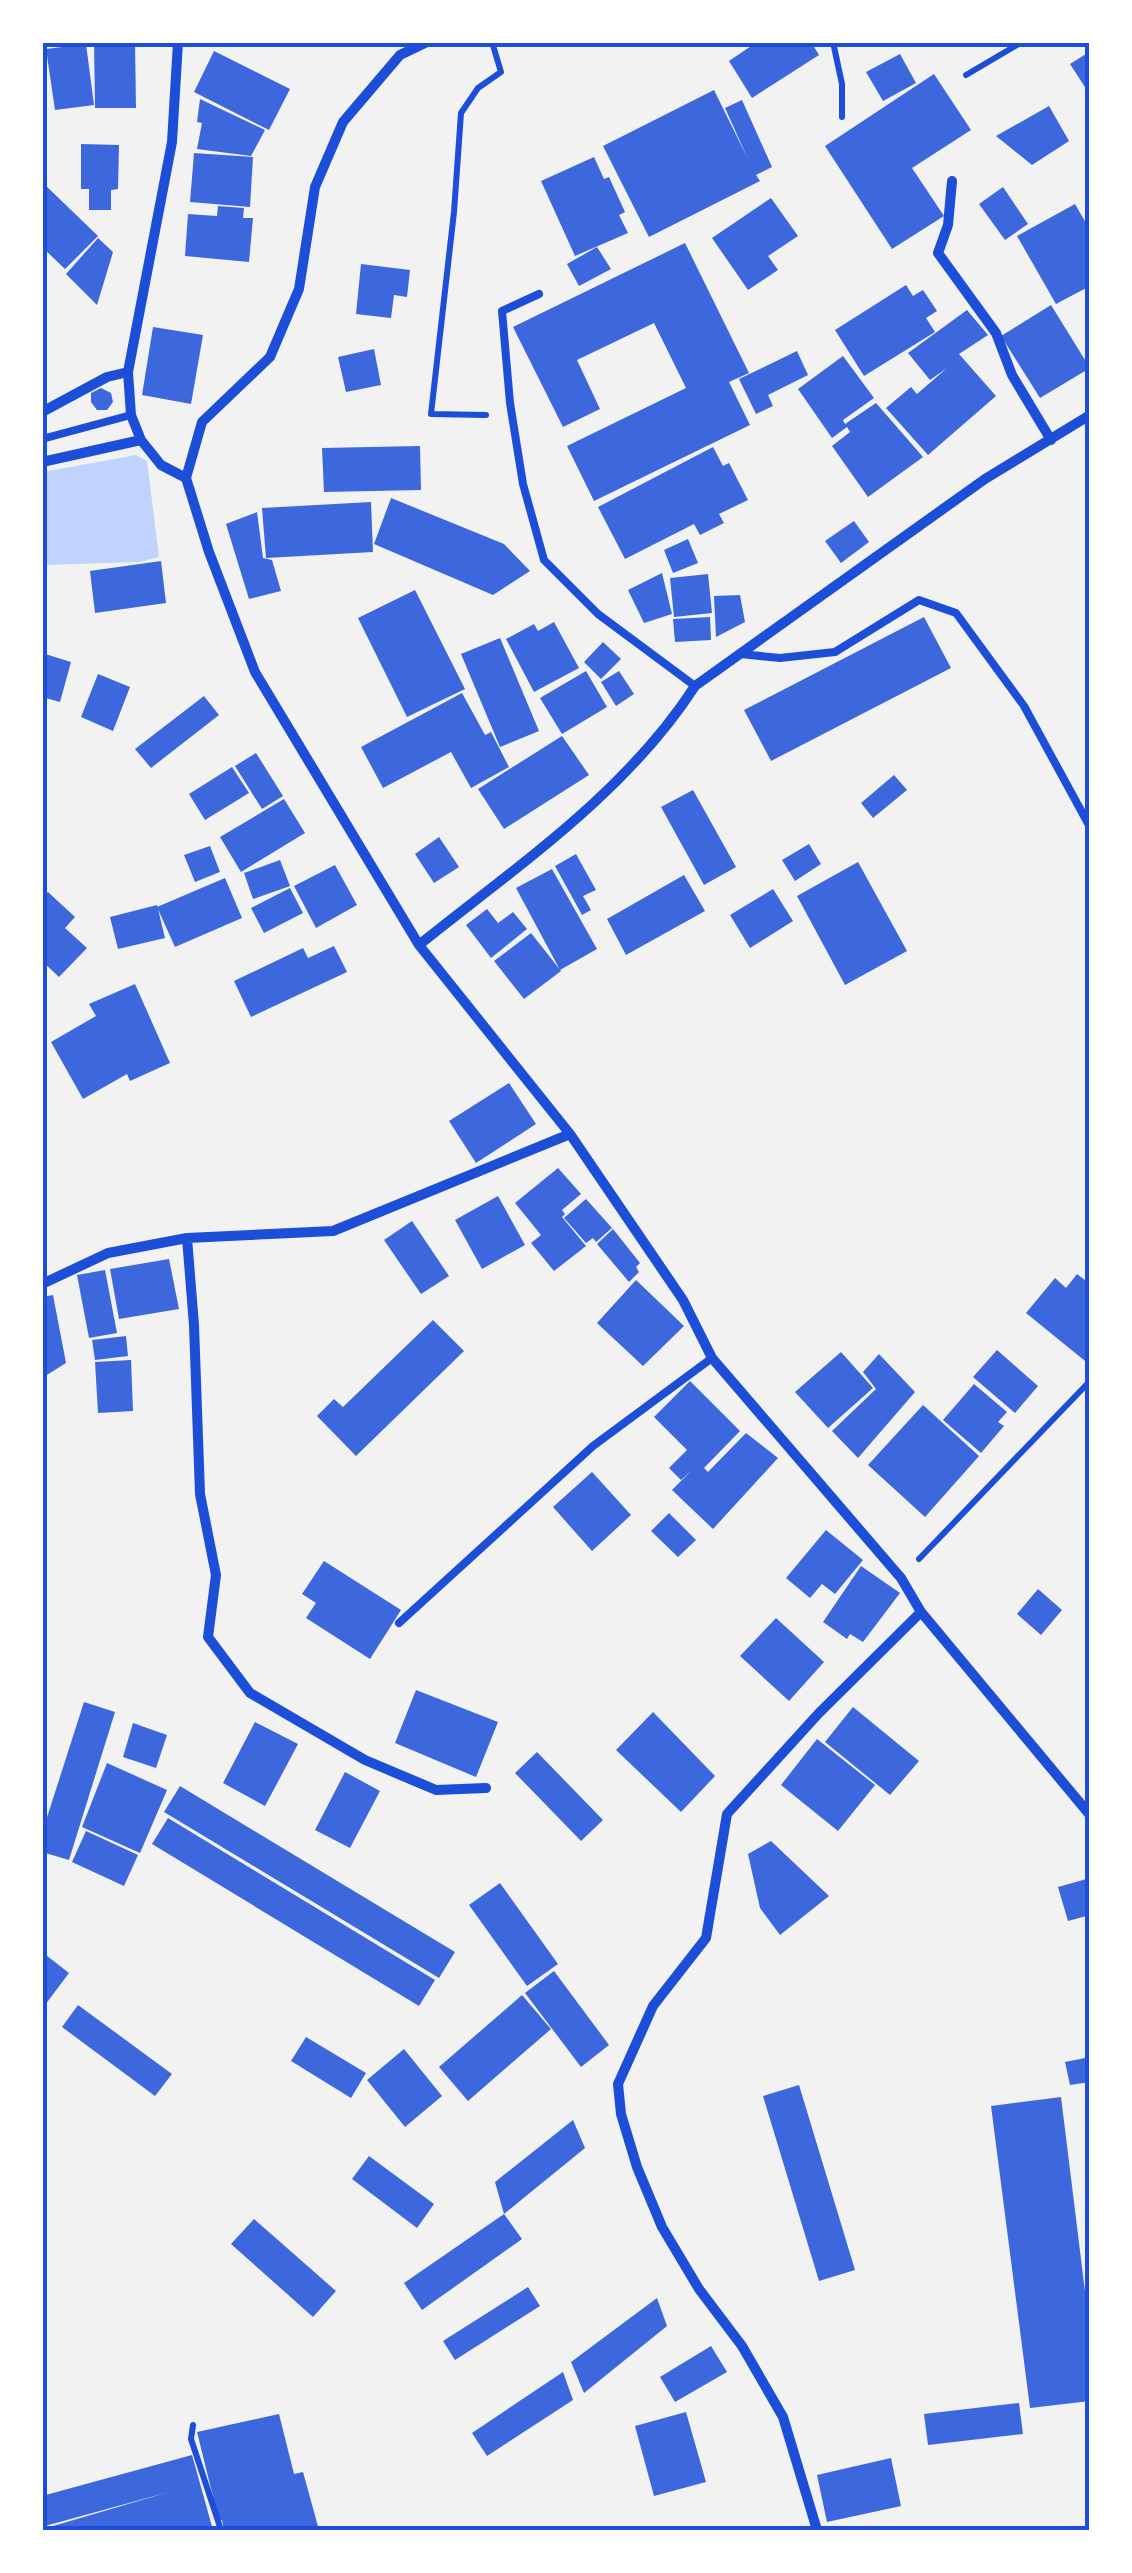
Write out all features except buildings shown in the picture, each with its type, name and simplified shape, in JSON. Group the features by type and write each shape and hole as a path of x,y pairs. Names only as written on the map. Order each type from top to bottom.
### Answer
{"street":[{"path":"178,42 172,142 128,372 132,415 141,440 161,465 186,478"},
{"path":"427,42 400,55 342,122 315,186 299,288 270,357 202,422 186,478 209,552 255,672 419,944 570,1134 683,1300 712,1358 901,1578 921,1612 1090,1815"},
{"path":"952,180 948,225 938,253 996,334 1012,375 1050,440"},
{"path":"42,412 107,378 128,372"},
{"path":"419,944 556,839 673,720 695,686 985,480 1090,415"},
{"path":"42,462 141,440"},
{"path":"42,1284 108,1253 186,1238 333,1230 570,1134"},
{"path":"186,1238 194,1326 200,1494 216,1575 208,1637 250,1693 365,1760 436,1790 486,1788"},
{"path":"817,2530 783,2417 742,2346 699,2289 662,2226 631,2150 620,2114 618,2084 653,2006 706,1938 727,1814 819,1713 921,1612"}],"lane":[{"path":"539,294 502,311 512,416 524,484 544,560 598,614 695,686"},
{"path":"42,439 132,415"},
{"path":"740,654 780,658 835,652 920,600 956,612 1024,706 1090,828"},
{"path":"399,1623 593,1446 712,1358"}],"path":[{"path":"492,42 501,72 478,88 462,113 431,414 512,416"},
{"path":"833,42 842,84 842,117"},
{"path":"966,75 1022,42"},
{"path":"901,1578 1090,1381"},
{"path":"194,2425 191,2439 221,2530"}],"water":[{"path":"136,455 147,461 159,557 139,562 43,565 43,472"}]}
